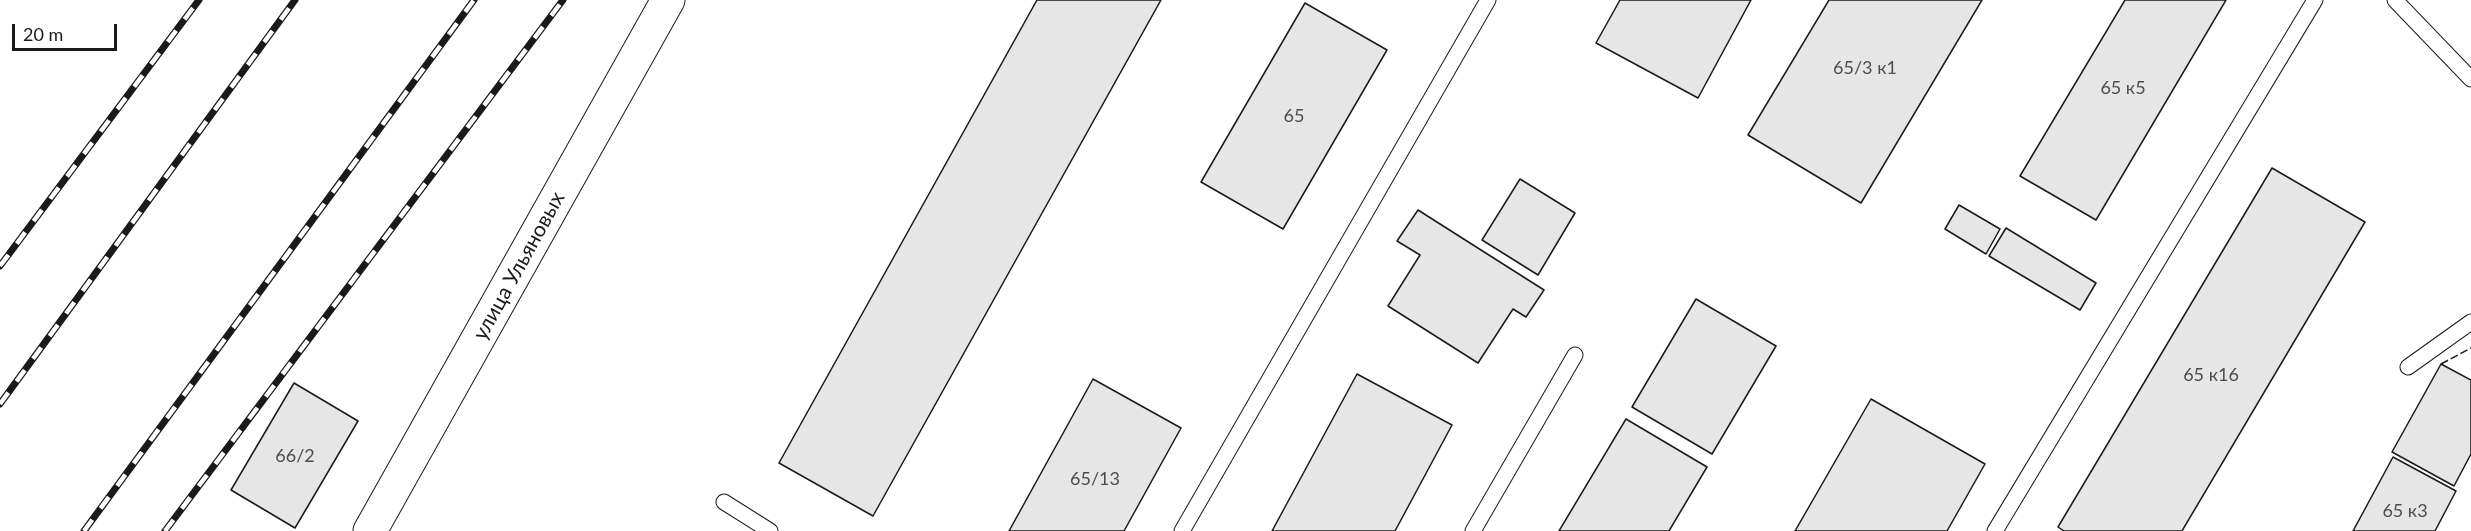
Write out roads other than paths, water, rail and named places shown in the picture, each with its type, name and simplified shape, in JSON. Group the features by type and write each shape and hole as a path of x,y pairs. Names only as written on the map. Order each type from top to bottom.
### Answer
{"street":[{"name":"улица Ульяновых","path":"370,531 668,0"}],"lane":[{"path":"1182,531 1488,0"},
{"path":"1995,531 2315,0"},
{"path":"2395,0 2471,79"},
{"path":"2408,367 2471,322"},
{"path":"1473,531 1575,355"},
{"path":"724,502 770,531"}],"railway":[{"path":"0,266 199,0"},
{"path":"0,404 295,0"},
{"path":"84,531 474,0"},
{"path":"165,531 563,0"}]}
